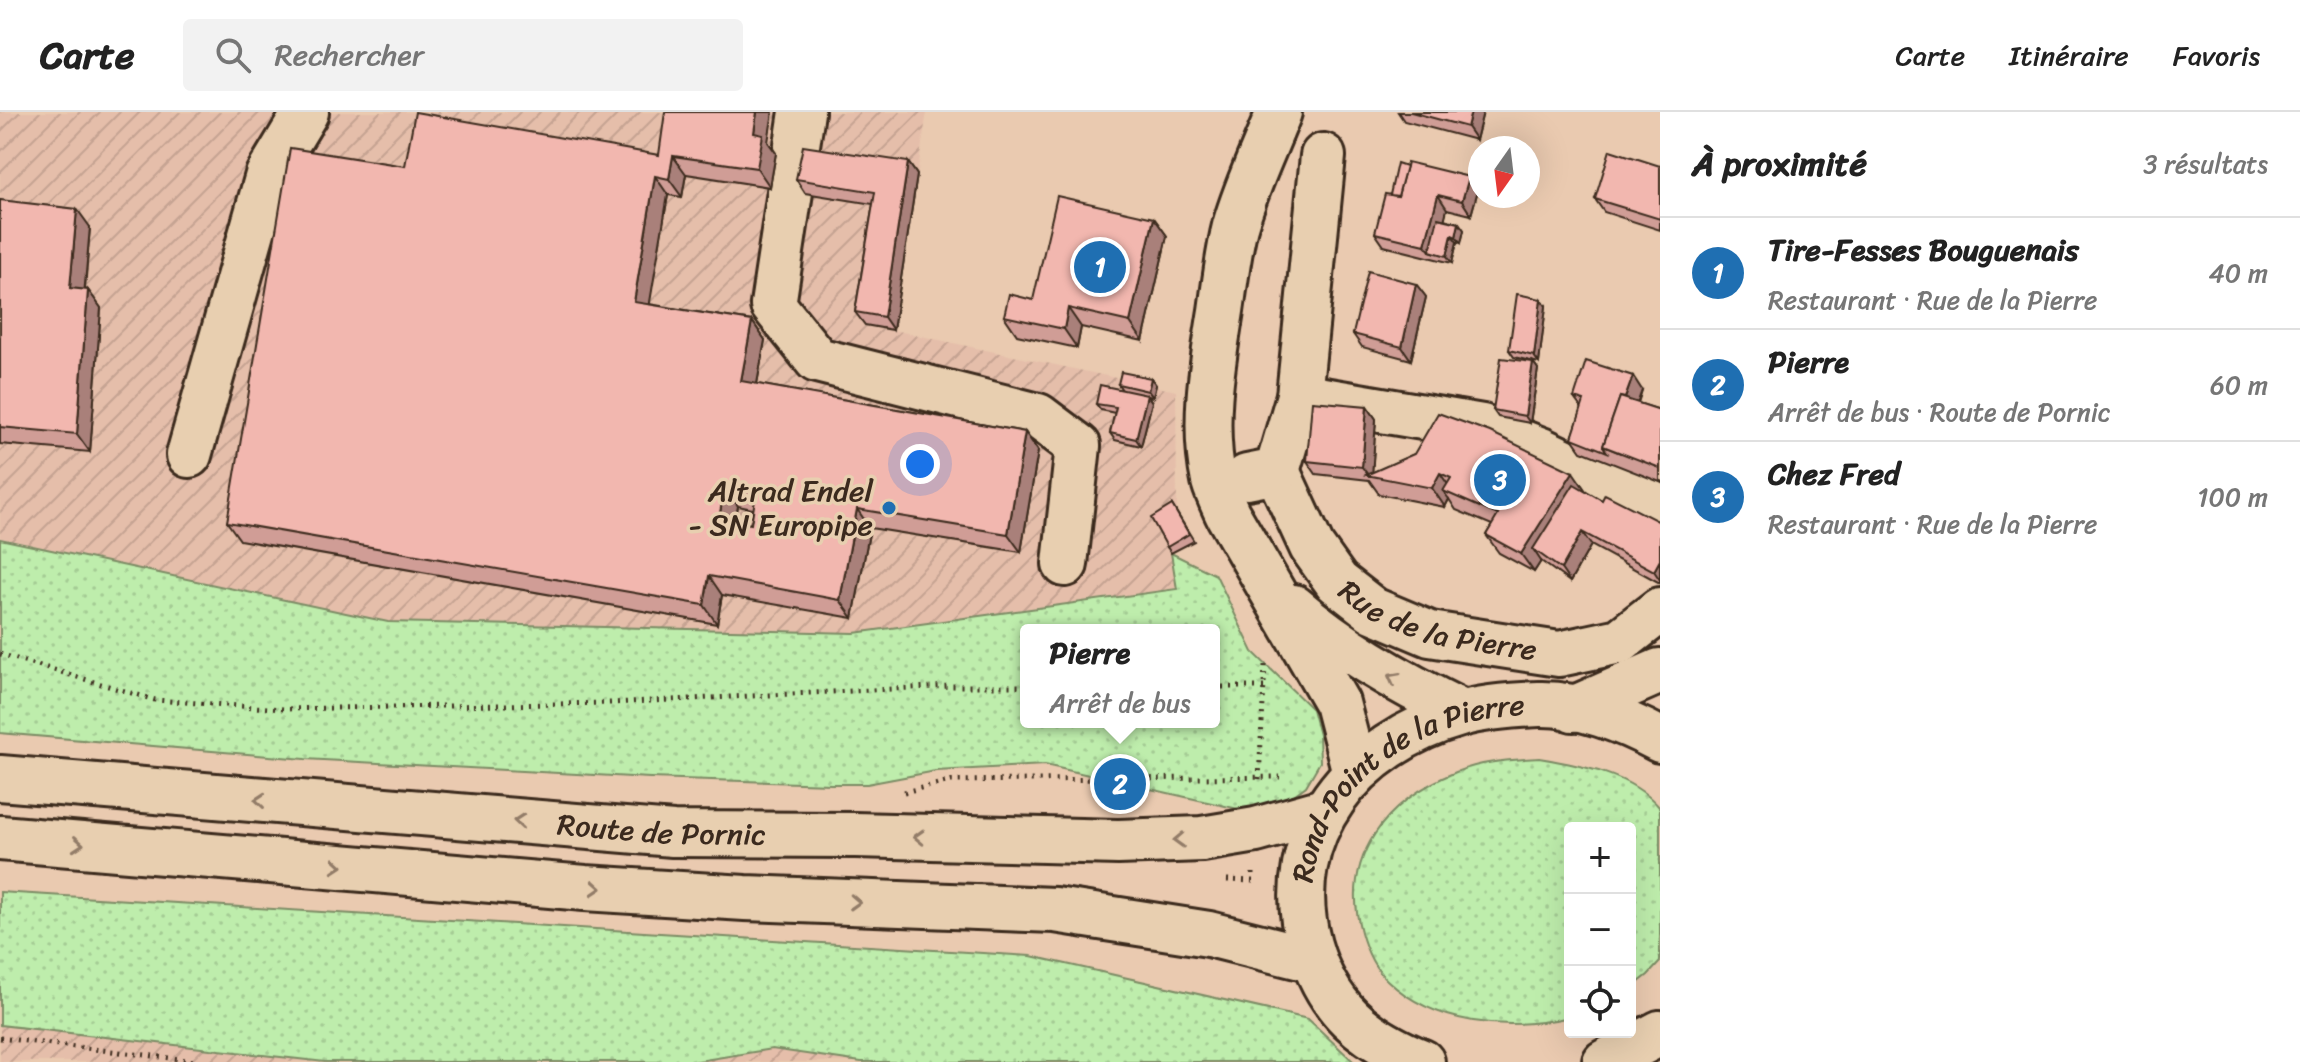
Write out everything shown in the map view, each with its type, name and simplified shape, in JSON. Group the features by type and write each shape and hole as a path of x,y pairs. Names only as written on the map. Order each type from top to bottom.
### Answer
{"main road":[{"path":"189,455 268,175 306,112"},
{"path":"802,112 773,305 817,360 1038,416 1078,446 1065,564"},
{"name":"Rue de la Pierre","path":"1279,112 1235,226 1213,361 1208,422 1215,483 1242,543 1337,703 1339,792"},
{"path":"1215,483 1277,471 1299,396 1323,156"},
{"path":"1299,396 1482,427 1541,450 1660,507"},
{"name":"Rue de la Pierre","path":"1277,471 1312,547 1337,582 1373,610 1430,634 1559,654 1620,641 1660,610"},
{"name":"Rue de la Pierre","path":"1267,585 1345,648 1381,671 1463,713"},
{"path":"1573,709 1660,671"},
{"name":"Rond-Point de la Pierre","path":"1422,1062 1389,1047 1352,1022 1336,1005 1313,960 1303,924 1303,867 1312,836 1339,792 1405,737 1463,713 1542,704 1591,712 1660,740"},
{"name":"Route de Pornic","path":"0,778 673,834 1118,842 1202,839 1256,830 1339,792"},
{"name":"Route de Pornic","path":"0,838 614,890 1055,910 1209,934 1313,960"},
{"path":"1605,1062 1660,1033"}],"path":[{"path":"0,654 155,700 283,709 610,703 952,686 1020,686"},
{"path":"1209,934 1215,879 1253,881 1266,687 1264,659"},
{"path":"1220,687 1266,687"},
{"path":"893,795 951,781 1259,777 1302,777 1339,792"},
{"path":"0,1038 204,1062"}],"shaded area":[{"path":"0,112 927,112 893,330 1176,391 1177,512 1194,541 1172,554 1178,588 854,633 388,622 0,539"},
{"path":"0,1025 176,1044 325,1062 0,1062"},
{"path":"772,1049 861,1062 692,1062"}],"green space":[{"path":"0,539 388,622 854,633 1177,589 1171,553 1216,575 1253,652 1312,709 1319,735 1320,762 1306,786 1283,803 1247,811 1045,765 936,771 867,784 831,784 650,778 305,759 0,733"},
{"path":"1539,758 1588,768 1635,787 1660,808 1660,962 1636,984 1636,822 1564,822 1564,1018 1498,1024 1450,1016 1427,1007 1406,995 1378,970 1361,932 1356,904 1357,879 1364,855 1390,815 1431,784 1476,765"},
{"path":"0,892 1031,956 1308,1019 1354,1062 861,1062 772,1049 692,1062 325,1062 0,1025"}],"building":[{"path":"415,112 659,155 665,112 757,112 754,133 763,135 757,168 673,156 669,179 655,176 634,302 752,321 741,381 1025,432 1008,534 857,509 840,600 709,576 704,605 227,522 290,148 405,166","holes":["725,487 756,493 751,524 719,518"]},
{"path":"1411,112 1471,112 1467,127"},
{"path":"803,146 908,162 884,317 855,312 875,192 796,179"},
{"path":"1610,150 1660,166 1660,219 1595,199"},
{"path":"1407,162 1468,177 1462,201 1438,195 1425,245 1375,233 1385,194 1398,196"},
{"path":"1397,163 1406,166 1398,196 1390,195"},
{"path":"1057,196 1154,218 1130,322 1068,308 1064,329 1004,316 1009,294 1033,300"},
{"path":"0,200 77,209 70,288 88,290 77,434 0,427"},
{"path":"1438,218 1459,223 1456,237 1452,235 1447,256 1430,251"},
{"path":"1368,271 1416,284 1402,347 1353,334"},
{"path":"1517,294 1541,299 1534,356 1509,350"},
{"path":"1501,358 1533,362 1525,416 1493,410"},
{"path":"1586,361 1633,376 1625,398 1620,397 1603,446 1607,452 1572,438 1584,401 1574,398"},
{"path":"1121,372 1151,378 1148,391 1118,384"},
{"path":"1100,385 1147,395 1136,439 1110,433 1116,407 1096,404"},
{"path":"1620,397 1660,410 1660,468 1603,446"},
{"path":"1312,401 1367,406 1362,467 1307,461"},
{"path":"1438,413 1490,432 1573,472 1521,554 1486,535 1498,515 1443,491 1451,478 1440,473 1432,488 1366,475 1414,454"},
{"path":"1574,484 1602,500 1605,494 1660,522 1660,560 1654,571 1582,532 1561,569 1533,549"},
{"path":"1172,505 1189,534 1167,547 1151,518"}],"place":[{"name":"Tire-Fesses Bouguenais","path":"1100,267"},
{"name":"Chez Fred","path":"1500,480"},
{"name":"Altrad Endel - SN Europipe","path":"889,508"},
{"name":"Pierre","path":"1120,784"}]}
